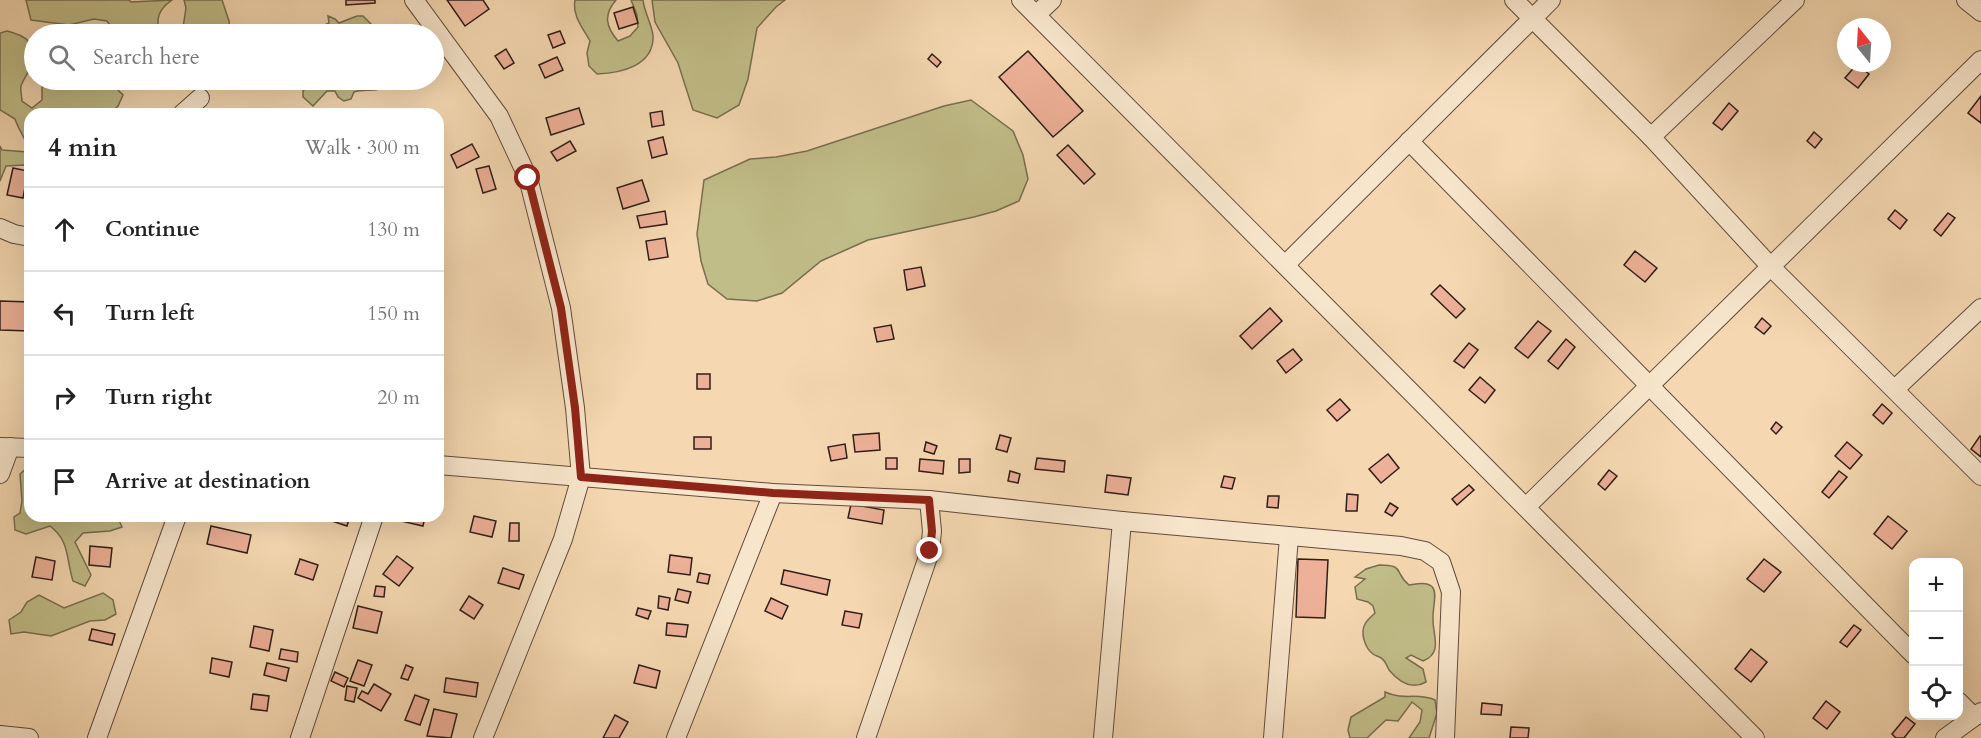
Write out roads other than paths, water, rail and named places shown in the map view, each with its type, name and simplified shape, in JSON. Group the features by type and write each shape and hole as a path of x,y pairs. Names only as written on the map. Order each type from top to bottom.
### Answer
{"street":[{"path":"414,0 432,24"},
{"path":"1021,0 1755,738"},
{"path":"1036,15 1052,0"},
{"path":"1514,0 1651,137 1771,267 1981,476"},
{"path":"1285,265 1551,0"},
{"path":"1651,137 1795,0"},
{"path":"1966,0 1981,12"},
{"path":"444,41 499,116 528,178 561,308 575,408 581,477 563,539 483,738"},
{"path":"1526,507 1981,60"},
{"path":"189,108 200,98"},
{"path":"1409,141 1909,650"},
{"path":"0,228 24,236"},
{"path":"1894,389 1981,308"},
{"path":"0,474 5,447 24,448"},
{"path":"444,466 773,493 929,500 1122,521 1401,546 1425,551 1441,562 1450,591 1445,738"},
{"path":"676,738 773,493"},
{"path":"867,738 930,551 932,531 929,500"},
{"path":"1103,738 1122,521"},
{"path":"97,738 175,522"},
{"path":"300,738 372,522"},
{"path":"1273,738 1289,537"},
{"path":"1945,738 1978,715 1963,704"},
{"path":"0,735 29,738"}]}
